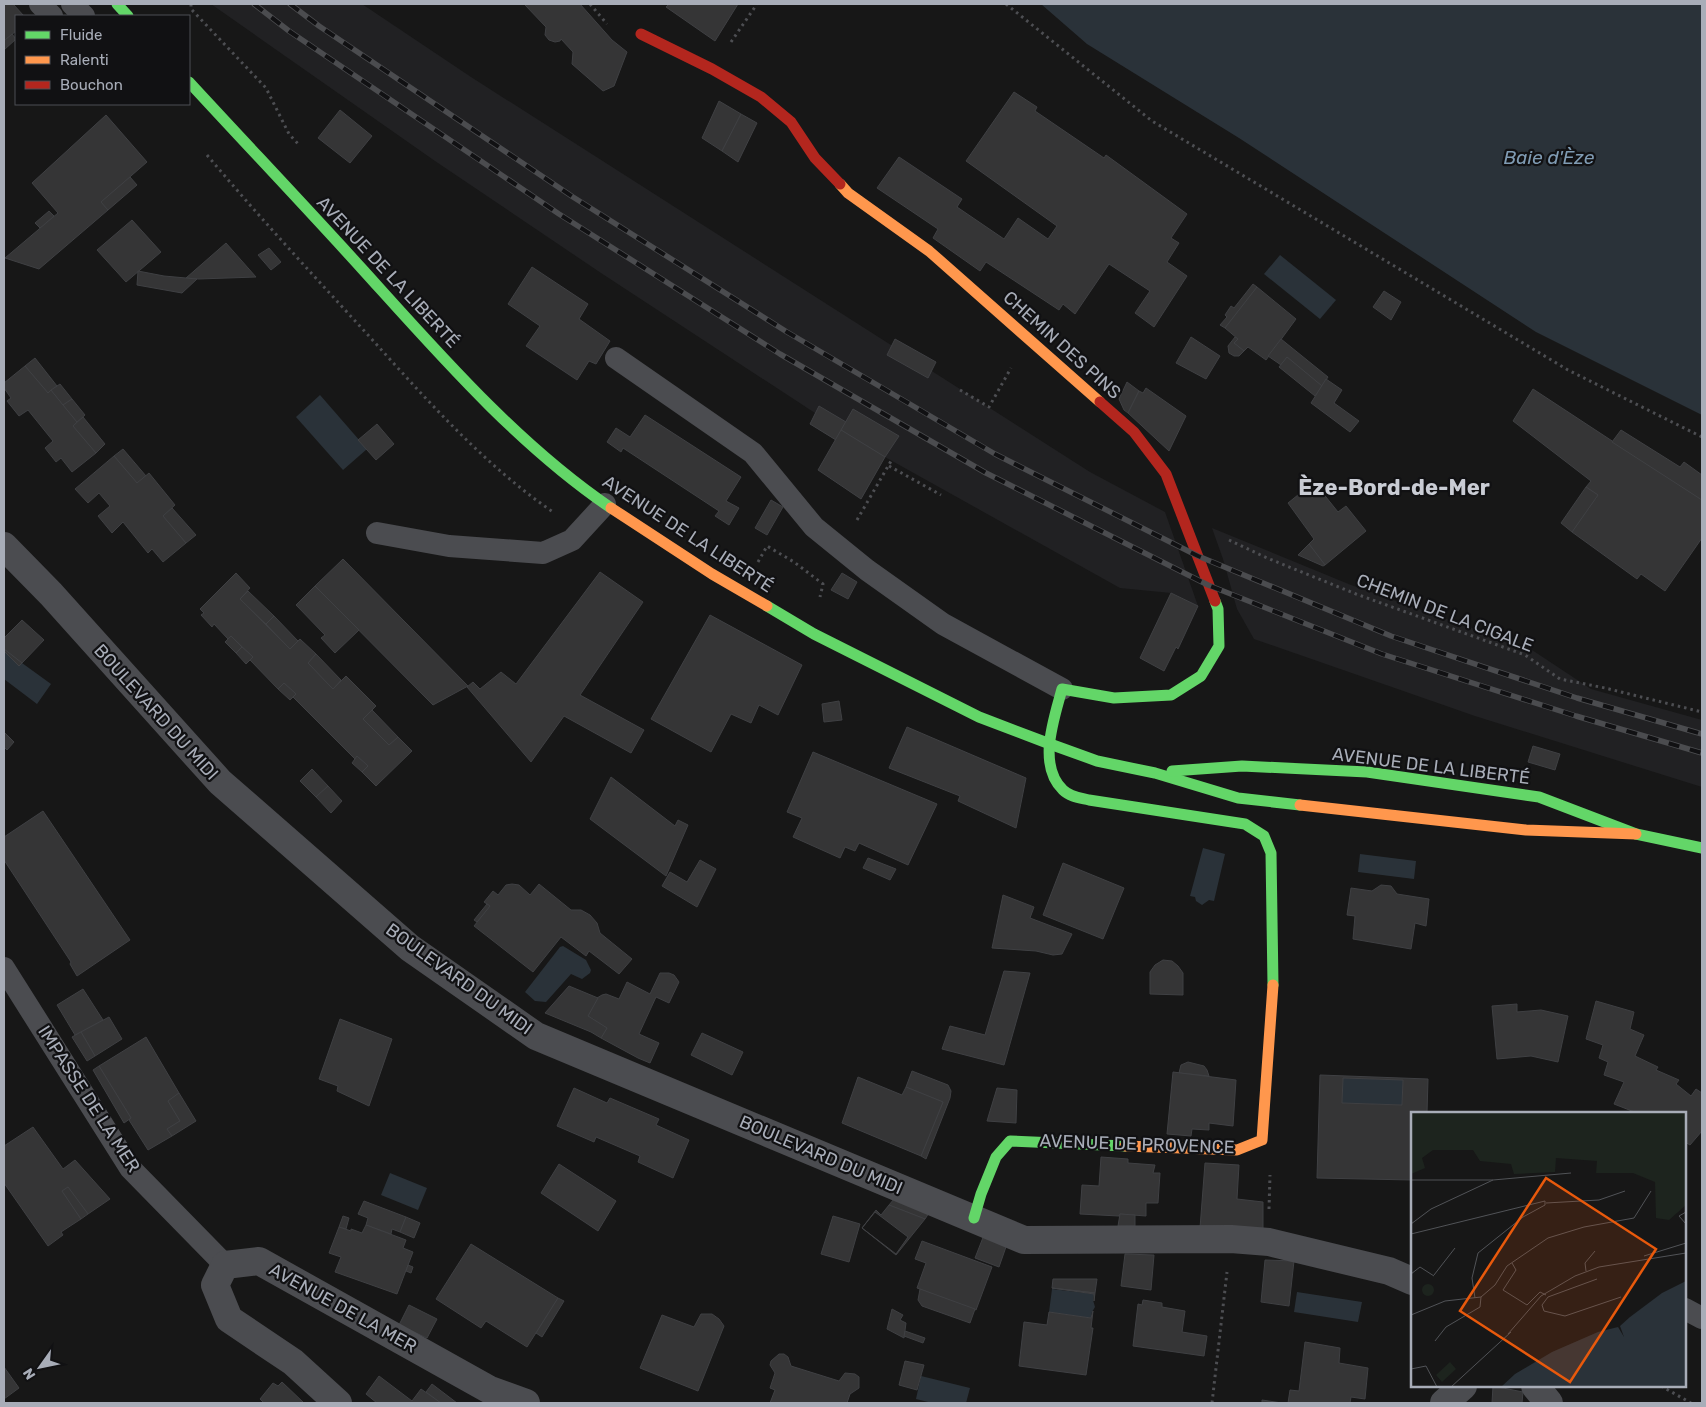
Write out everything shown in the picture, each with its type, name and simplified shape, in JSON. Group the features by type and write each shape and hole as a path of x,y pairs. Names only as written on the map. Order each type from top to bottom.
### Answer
{"main road":[{"path":"117,4 127,15"},
{"name":"CHEMIN DES PINS","path":"641,34 712,69 761,97 791,122 815,158 848,193 929,250 1134,432 1166,474 1218,609 1219,646 1201,676 1171,695 1114,698 1062,689"},
{"name":"AVENUE DE LA LIBERTÉ","path":"190,83 328,231 436,351 496,412 547,458 605,504 712,574 814,634 979,717 1098,761 1155,772 1238,798 1526,830 1636,834"},
{"path":"1062,689 1050,744 1052,775 1064,791 1089,800 1245,824 1264,836 1271,854 1273,981 1262,1140"},
{"name":"AVENUE DE LA LIBERTÉ","path":"1155,772 1242,766 1367,772 1539,797 1636,834 1702,848"},
{"name":"AVENUE DE PROVENCE","path":"974,1218 981,1194 996,1157 1010,1141 1237,1150 1262,1140"}],"street":[{"name":"BOULEVARD DU MIDI","path":"4,546 50,594 220,782 410,948 481,998 536,1036 974,1218"},
{"path":"974,1218 996,1230 1024,1240 1231,1239 1269,1242 1389,1271 1411,1280"},
{"name":"AVENUE DE LA MER","path":"226,1265 259,1261 490,1390 526,1403"},
{"path":"226,1265 216,1285 229,1319 293,1362 338,1403"},
{"path":"1444,1403 1462,1387"},
{"path":"1536,1387 1549,1403"}],"lane":[{"path":"40,4 51,15"},
{"path":"72,4 83,15"},
{"path":"616,358 753,453 814,527 867,570 943,624 1062,689"},
{"path":"378,533 449,546 543,553 572,540 605,504"},
{"name":"IMPASSE DE LA MER","path":"4,968 130,1168 226,1265"},
{"path":"1686,1310 1702,1318"}],"path":[{"path":"712,69 757,4"},
{"path":"1006,4 1152,121 1568,370 1702,437"},
{"path":"960,390 989,407 1014,361"},
{"path":"841,549 892,461"},
{"path":"889,466 941,495"},
{"name":"CHEMIN DE LA CIGALE","path":"1183,519 1267,558 1356,594 1525,655 1560,679 1702,712"},
{"path":"767,546 794,562 823,584"},
{"path":"1262,1140 1270,1166 1269,1242"},
{"path":"1212,1403 1231,1239"},
{"path":"1663,1387 1691,1403"}],"shaded area":[{"path":"211,4 362,4 471,77 1090,472 1165,512 1198,606 1171,593 1120,588 885,457 861,499 818,470 835,440 810,424 815,413 601,273 435,161"},
{"path":"1212,528 1351,585 1529,648 1591,689 1702,720 1702,787 1475,716 1254,639 1237,609"}],"water":[{"name":"Baie d'Èze","path":"1041,4 1702,4 1702,415 1536,332 1239,138 1087,44"},
{"path":"1280,255 1336,300 1320,319 1264,274"},
{"path":"320,395 367,449 343,470 296,417"},
{"path":"4,651 19,666 22,663 51,684 37,704 4,679"},
{"path":"1203,848 1225,854 1214,901 1209,900 1202,905 1196,901 1195,897 1190,896"},
{"path":"1360,854 1416,861 1414,879 1358,872"},
{"path":"563,946 586,960 591,970 590,973 582,979 571,974 546,1002 535,1001 525,992 560,947"},
{"path":"1343,1078 1403,1080 1402,1105 1342,1103"},
{"path":"390,1173 427,1188 418,1210 381,1195"},
{"path":"1052,1289 1094,1294 1095,1307 1091,1318 1049,1312"},
{"path":"1297,1292 1362,1302 1358,1322 1294,1312"},
{"path":"921,1376 970,1388 966,1403 932,1403 916,1399"}],"building":[{"path":"4,4 13,4 23,15 15,15 15,32 4,41"},
{"path":"580,4 612,40 627,52 614,86 603,91 572,64 573,52 561,39 555,42 549,40 545,35 546,27 525,5"},
{"path":"669,4 738,4 715,41 666,7"},
{"path":"12,34 15,38 4,50 4,41"},
{"path":"1014,92 1037,107 1035,111 1104,158 1106,155 1187,214 1171,238 1179,243 1167,262 1187,276 1154,327 1135,313 1150,291 1109,264 1075,314 1063,304 1059,310 986,262 980,271 933,238 938,229 877,188 899,157 962,199 957,207 1004,239 1018,218 1048,239 1057,226 966,161"},
{"path":"719,101 741,114 722,151 702,138"},
{"path":"340,110 372,136 350,163 318,138"},
{"path":"741,114 757,123 738,162 722,151"},
{"path":"106,115 147,162 101,202 108,210 39,269 5,258 58,213 32,183"},
{"path":"130,177 137,185 108,210 101,202"},
{"path":"49,211 54,216 40,228 35,223"},
{"path":"132,220 161,252 126,282 97,250"},
{"path":"226,243 256,277 186,278"},
{"path":"269,248 281,262 271,270 258,255"},
{"path":"532,267 588,304 579,319 610,341 596,364 589,361 577,380 526,346 540,326 508,304"},
{"path":"138,271 197,279 182,293 137,285"},
{"path":"1253,284 1257,287 1225,328 1220,325 1227,317 1225,315 1231,306 1234,308"},
{"path":"1257,287 1296,319 1266,360 1248,347 1244,351 1234,343 1238,339 1225,328"},
{"path":"1384,291 1401,302 1391,320 1373,307"},
{"path":"1191,337 1220,356 1206,379 1176,363"},
{"path":"1235,337 1238,339 1234,343 1244,351 1239,356 1229,353 1228,346"},
{"path":"895,339 936,362 928,378 887,355"},
{"path":"1281,339 1328,377 1322,386 1287,357 1281,365 1268,356"},
{"path":"1287,357 1322,386 1315,396 1279,367"},
{"path":"35,358 57,386 48,393 25,366"},
{"path":"25,366 48,393 51,390 77,422 73,426 96,453 72,472 61,458 56,462 45,448 53,441 28,410 19,416 7,401 11,398 4,388 4,383"},
{"path":"1326,379 1342,390 1334,403 1359,421 1350,432 1311,403"},
{"path":"1127,382 1139,391 1128,413 1124,410 1119,399"},
{"path":"60,384 72,399 63,405 51,390"},
{"path":"1146,388 1186,416 1169,451 1128,413 1139,391 1143,393"},
{"path":"1533,389 1702,500 1702,538 1665,591 1641,574 1637,579 1572,532 1598,495 1586,487 1591,481 1513,421"},
{"path":"72,399 85,415 77,422 63,405"},
{"path":"819,406 846,422 836,440 810,424"},
{"path":"853,409 899,436 885,457 841,430"},
{"path":"645,415 741,477 726,501 739,508 729,525 715,516 719,511 623,448 621,452 607,442 616,428 630,437"},
{"path":"83,417 105,444 96,453 73,426"},
{"path":"377,424 394,444 376,460 358,440"},
{"path":"841,430 885,457 861,499 818,470"},
{"path":"1621,430 1680,467 1684,462 1702,475 1702,500 1612,442"},
{"path":"123,449 146,476 137,483 114,456"},
{"path":"114,456 137,483 149,473 175,505 163,516 186,543 163,562 152,549 148,553 123,522 112,533 98,516 110,506 99,493 88,503 75,489"},
{"path":"1314,482 1338,512 1346,506 1366,531 1325,565 1309,544 1314,539 1288,503"},
{"path":"1586,487 1598,495 1572,532 1561,523"},
{"path":"771,500 783,507 767,535 755,528"},
{"path":"172,508 196,535 186,543 163,516"},
{"path":"1309,544 1325,565 1323,566 1298,555"},
{"path":"343,559 468,686 433,705 315,586"},
{"path":"600,572 643,602 580,695 644,730 631,753 564,716 531,762 467,687 473,682 480,689 501,672 516,684"},
{"path":"236,573 250,588 240,599 290,649 300,639 316,654 308,663 333,689 346,676 376,706 363,719 389,745 398,737 412,751 376,786 362,772 368,766 357,756 355,759 293,697 296,694 284,683 278,689 250,660 253,657 231,636 228,639 214,624 212,627 201,615 204,613 200,609"},
{"path":"842,573 857,582 848,599 831,590"},
{"path":"315,586 359,630 335,653 321,638 325,635 296,605"},
{"path":"248,591 274,616 266,624 240,599"},
{"path":"1171,593 1198,606 1178,649 1176,647 1164,671 1140,658"},
{"path":"710,615 802,665 778,715 759,705 751,723 731,714 711,752 651,719"},
{"path":"274,616 298,641 290,649 266,624"},
{"path":"22,620 44,640 22,663 4,649 4,638"},
{"path":"231,636 242,647 236,653 225,642"},
{"path":"242,647 253,657 246,664 236,653"},
{"path":"4,649 22,663 19,666"},
{"path":"316,654 341,680 333,689 308,663"},
{"path":"284,683 296,694 290,700 278,689"},
{"path":"839,701 842,720 824,722 822,704"},
{"path":"372,710 398,737 389,745 363,719"},
{"path":"907,727 1026,778 1016,828 958,801 960,796 889,768"},
{"path":"4,732 14,742 7,750 4,747"},
{"path":"1533,746 1560,754 1555,770 1528,762"},
{"path":"813,752 937,804 908,865 859,843 855,851 845,847 840,858 793,837 802,818 787,812"},
{"path":"357,756 368,766 362,772 352,763"},
{"path":"312,769 328,786 316,797 300,781"},
{"path":"611,777 675,826 678,820 688,825 666,876 590,819"},
{"path":"328,786 342,801 331,813 316,797"},
{"path":"43,811 130,940 77,976 70,964 71,962 4,860 4,837"},
{"path":"868,858 896,869 890,880 863,868"},
{"path":"700,860 716,869 697,907 662,886 670,872 687,882"},
{"path":"1063,863 1124,888 1103,939 1043,915"},
{"path":"539,884 571,910 581,910 590,915 597,923 600,933 632,959 619,974 589,951 586,956 561,937 533,972 474,926 490,906 484,902 493,891 498,895 506,885 519,885 530,895"},
{"path":"1381,885 1391,886 1397,894 1429,899 1426,926 1415,923 1411,949 1353,939 1355,916 1347,915 1351,888 1372,891"},
{"path":"1003,895 1034,907 1030,918 1072,934 1062,954 1053,955 1036,951 992,948"},
{"path":"487,904 490,906 477,922 474,920"},
{"path":"1163,960 1172,961 1183,973 1183,995 1150,994 1150,972 1155,965"},
{"path":"1004,971 1030,973 1004,1065 942,1049 950,1026 985,1035"},
{"path":"660,973 674,975 679,982 669,1003 656,997 639,1034 659,1043 650,1063 601,1038 607,1028 588,1016 597,998 606,994 619,999 627,982 650,994"},
{"path":"569,986 598,998 588,1016 607,1028 601,1038 545,1013"},
{"path":"83,989 103,1020 75,1035 57,1005"},
{"path":"1596,1001 1634,1012 1630,1029 1644,1035 1635,1056 1658,1067 1656,1070 1679,1080 1676,1084 1691,1096 1696,1089 1702,1093 1702,1131 1690,1145 1686,1143 1686,1112 1634,1112 1614,1104 1624,1082 1604,1075 1608,1062 1599,1058 1603,1045 1586,1039"},
{"path":"1517,1004 1517,1012 1541,1010 1568,1016 1558,1062 1531,1056 1497,1059 1492,1006"},
{"path":"109,1017 122,1039 95,1056 81,1032"},
{"path":"340,1019 392,1039 369,1106 337,1091 338,1086 319,1079"},
{"path":"81,1032 95,1056 87,1061 72,1037"},
{"path":"702,1033 743,1052 732,1075 691,1055"},
{"path":"146,1037 179,1093 168,1101 180,1121 167,1129 172,1136 148,1150 99,1066"},
{"path":"1188,1062 1204,1066 1209,1076 1179,1073 1181,1065"},
{"path":"99,1066 131,1118 124,1123 93,1070"},
{"path":"912,1071 948,1085 951,1091 926,1159 921,1156 943,1102 906,1087"},
{"path":"1173,1072 1236,1080 1233,1126 1209,1123 1209,1130 1192,1129 1191,1136 1167,1134"},
{"path":"1320,1075 1428,1079 1427,1112 1411,1112 1411,1180 1317,1178","holes":["1343,1078 1403,1080 1402,1105 1342,1103"]},
{"path":"858,1077 902,1095 906,1087 943,1102 921,1156 842,1123"},
{"path":"574,1088 607,1103 610,1098 659,1119 656,1125 689,1140 673,1178 638,1162 640,1156 596,1137 594,1142 557,1126"},
{"path":"997,1088 1017,1090 1016,1123 987,1121"},
{"path":"179,1093 196,1121 172,1136 167,1129 180,1121 168,1101"},
{"path":"33,1127 63,1169 75,1160 110,1199 88,1214 68,1187 62,1191 81,1219 61,1232 63,1235 48,1246 4,1183 4,1146"},
{"path":"1101,1157 1128,1159 1128,1163 1155,1165 1153,1173 1160,1173 1158,1203 1146,1203 1146,1216 1080,1214 1082,1185 1099,1186"},
{"path":"1205,1163 1239,1165 1237,1199 1263,1202 1263,1229 1200,1228"},
{"path":"559,1164 616,1201 598,1231 541,1193"},
{"path":"68,1187 88,1214 81,1219 62,1191"},
{"path":"894,1199 929,1213 925,1219 889,1205"},
{"path":"364,1201 406,1217 400,1232 392,1229 391,1234 366,1225 368,1218 358,1214"},
{"path":"889,1205 925,1219 896,1255 862,1228 876,1210 881,1215","holes":["875,1212 908,1237 896,1254 862,1228"]},
{"path":"1120,1214 1135,1215 1135,1226 1118,1226"},
{"path":"343,1216 349,1218 346,1229 339,1227"},
{"path":"833,1216 860,1224 849,1262 821,1254"},
{"path":"406,1217 420,1223 414,1238 400,1232"},
{"path":"366,1225 406,1240 403,1248 413,1252 397,1294 335,1272 341,1257 329,1253 339,1227 362,1233"},
{"path":"984,1235 1007,1244 999,1267 975,1258"},
{"path":"922,1241 992,1267 976,1310 917,1288 926,1263 915,1259"},
{"path":"471,1244 558,1298 527,1347 486,1321 481,1328 436,1299"},
{"path":"1125,1254 1154,1255 1151,1290 1121,1286"},
{"path":"1265,1260 1294,1261 1289,1306 1261,1302"},
{"path":"408,1265 413,1267 411,1273 406,1271"},
{"path":"1053,1279 1097,1279 1095,1293 1052,1288"},
{"path":"1052,1288 1095,1293 1094,1301 1094,1294"},
{"path":"920,1289 975,1309 970,1323 922,1306 918,1300"},
{"path":"558,1298 564,1301 542,1337 536,1333"},
{"path":"1143,1300 1162,1303 1162,1307 1185,1311 1182,1332 1207,1336 1204,1356 1133,1346 1138,1304 1142,1305"},
{"path":"409,1305 437,1319 427,1338 399,1325"},
{"path":"892,1309 903,1315 900,1320 906,1323 904,1338 887,1329"},
{"path":"1093,1311 1091,1328 1093,1328 1086,1375 1019,1366 1024,1322 1047,1325 1049,1312 1091,1318"},
{"path":"701,1314 712,1314 724,1326 698,1391 640,1368 662,1315 694,1327"},
{"path":"905,1331 925,1338 923,1343 904,1336"},
{"path":"1305,1342 1340,1348 1339,1363 1368,1368 1365,1399 1351,1397 1350,1403 1288,1403 1290,1390 1299,1391"},
{"path":"779,1354 784,1354 788,1357 791,1366 839,1381 845,1373 855,1374 859,1377 859,1388 850,1394 847,1403 770,1403 775,1390 770,1388 775,1373 770,1365 771,1361"},
{"path":"905,1361 924,1365 917,1390 899,1385"},
{"path":"4,1367 19,1388 4,1399"},
{"path":"379,1376 412,1401 421,1389 441,1403 377,1403 366,1394"},
{"path":"282,1382 304,1403 264,1403 260,1399 273,1383 278,1386"},
{"path":"432,1384 457,1403 441,1403 426,1392"},
{"path":"1493,1387 1523,1392 1522,1403 1492,1403"},
{"path":"1262,1400 1282,1403 1262,1403"}],"railway":[{"path":"254,4 289,31 559,214 780,354 986,473 1208,585 1382,654 1576,716 1702,753"},
{"path":"290,4 319,26 573,197 787,332 995,454 1198,556 1391,636 1577,698 1702,734"}],"traffic: fast":[{"path":"117,4 127,15"},
{"path":"190,83 481,397 544,456 611,508"},
{"path":"1215,601 1218,609 1219,646 1201,676 1171,695 1114,698 1062,689 1052,728 1049,755 1055,780 1063,790 1076,797 1245,824 1264,836 1271,853 1273,985"},
{"path":"767,606 814,634 979,717 1050,744 1097,761 1155,773 1238,798 1300,805"},
{"path":"1172,771 1242,766 1367,772 1539,797 1636,834 1702,848"},
{"path":"974,1218 981,1194 996,1157 1010,1141 1125,1146"}],"traffic: slow":[{"path":"840,184 848,193 929,251 1100,402"},
{"path":"611,508 712,574 767,606"},
{"path":"1300,805 1526,830 1636,834"},
{"path":"1125,1146 1237,1150 1262,1140 1273,985"}],"traffic: jam":[{"path":"641,34 712,69 761,97 791,122 815,158 840,184"},
{"path":"1100,402 1134,432 1166,474 1215,601"}],"district":[{"name":"Èze-Bord-de-Mer","path":"1394,487"}]}
